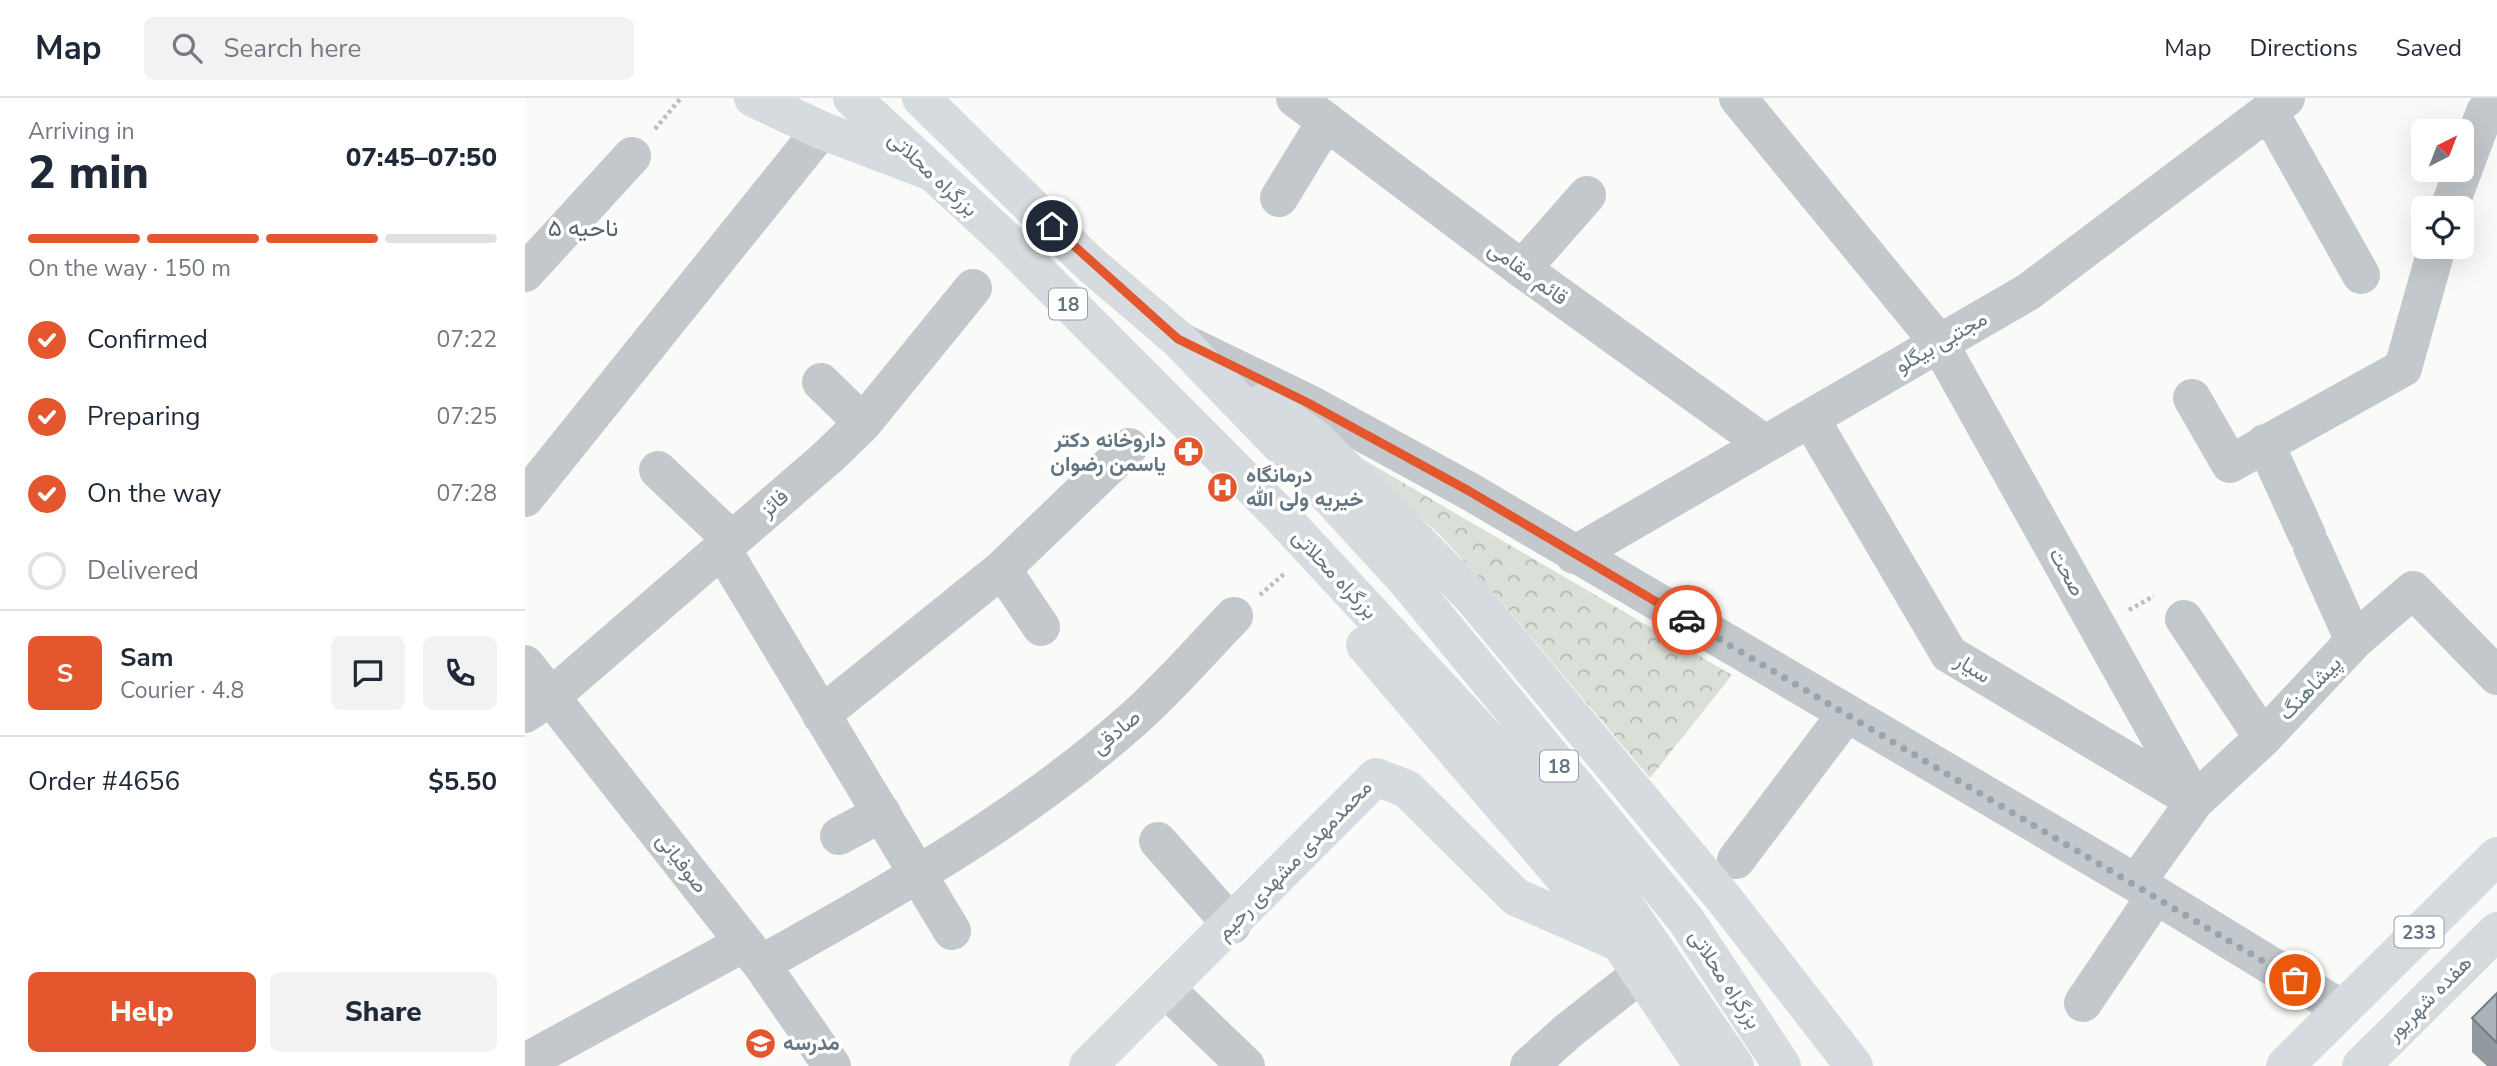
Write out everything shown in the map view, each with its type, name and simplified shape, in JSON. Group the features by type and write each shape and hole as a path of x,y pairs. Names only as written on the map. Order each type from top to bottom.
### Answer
{"main road":[{"path":"753,98 821,130 929,171"},
{"name":"بزرگراه محلاتی","path":"852,98 1005,239 1280,515 1528,783 1617,894 1735,1066"},
{"name":"بزرگراه محلاتی","path":"921,98 1089,263 1178,339 1405,579 1686,920 1782,1066"},
{"path":"1178,339 1317,440 1473,598 1725,901 1854,1066"},
{"path":"1280,515 1294,566 1430,719 1630,959 1703,1066"},
{"name":"محمدمهدی مشهدی رحیم","path":"1088,1066 1232,925 1376,777 1407,789 1516,897 1630,959"},
{"name":"233","path":"2285,1066 2497,856"},
{"name":"هفده شهریور","path":"2361,1066 2491,944"}],"street":[{"name":"قائم مقامی","path":"1295,98 1522,269 1765,444"},
{"path":"2454,196 2485,112 2496,98"},
{"path":"2277,104 2361,275"},
{"name":"مجتبی بیگلو","path":"1574,555 2028,292 2277,104"},
{"name":"صحت","path":"1758,105 1939,344 2195,801"},
{"path":"1279,198 1326,121"},
{"path":"525,498 821,130"},
{"path":"525,273 632,156"},
{"path":"1522,269 1587,195"},
{"path":"2192,398 2230,464 2403,368 2434,259"},
{"name":"فائز","path":"539,705 727,545 863,423 973,288"},
{"path":"1178,339 1308,403 1469,491 2146,889 2342,1009"},
{"path":"821,382 863,423"},
{"name":"سیار","path":"1810,418 1949,654 2195,801"},
{"path":"2265,443 2354,641"},
{"path":"821,715 1002,569 1129,447"},
{"path":"658,470 727,545 821,715 952,931"},
{"path":"1002,569 1041,627"},
{"name":"پیشاهنگ","path":"2083,1003 2195,801 2263,738 2354,641 2413,590 2497,676"},
{"name":"صادقی","path":"525,1062 572,1053 753,954 920,875 1010,817 1131,722 1234,616"},
{"path":"2184,619 2263,738"},
{"name":"صوفیانی","path":"525,664 539,705 753,954 832,1066"},
{"path":"1737,860 1847,713"},
{"path":"839,836 882,813"},
{"path":"1159,841 1232,925"},
{"path":"1529,1066 1568,1031 1630,959"},
{"path":"1166,989 1246,1066"}],"path":[{"path":"1234,616 1294,566"}],"green space":[{"path":"1297,410 1337,444 1732,675 1650,778 1499,599 1439,534"}],"building":[{"path":"2497,993 2497,1043 2472,1018"}],"way so far":[{"path":"1687,620 2112,869 2295,980"}],"place":[{"name":"داروخانه دکتر یاسمن رضوان","path":"1189,452"},
{"name":"درمانگاه خیریه ولی الله","path":"1223,487"},
{"name":"مدرسه","path":"760,1043"}],"district":[{"name":"ناحیه ۵","path":"583,228"}],"route":[{"path":"1052,226 1089,263 1178,339 1308,403 1469,491 1687,620"}]}
